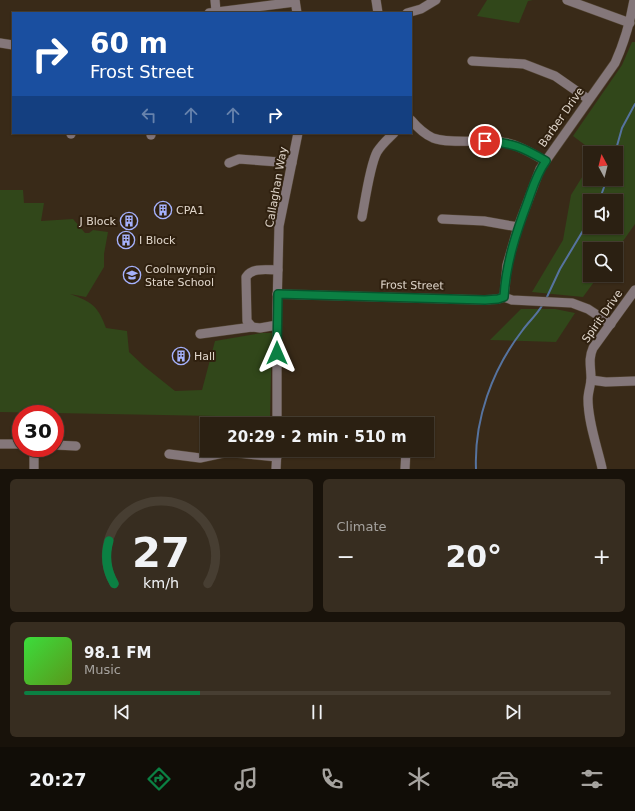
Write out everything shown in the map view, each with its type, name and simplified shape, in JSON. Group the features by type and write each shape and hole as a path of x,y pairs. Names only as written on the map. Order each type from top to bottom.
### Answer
{"street":[{"path":"214,0 212,12 295,1 297,12"},
{"path":"376,0 378,12"},
{"path":"410,12 421,9 436,0"},
{"path":"567,0 630,23"},
{"name":"Barber Drive","path":"504,297 507,265 518,227 540,169 614,63 624,43 630,23 634,0"},
{"path":"0,43 12,45"},
{"path":"472,61 524,64 555,76 588,99"},
{"path":"412,121 421,131 433,138 506,143 524,148 546,161"},
{"name":"Callaghan Way","path":"277,417 279,226 298,134"},
{"path":"362,217 372,166 377,152 393,134"},
{"path":"230,163 240,160 292,163"},
{"path":"442,219 484,220 518,227"},
{"path":"252,327 247,321 246,277 248,274 256,270 278,270"},
{"name":"Spirit Drive","path":"602,468 592,426 588,400 591,380 590,355 593,348 635,290"},
{"name":"Frost Street","path":"278,294 485,300 504,297 512,300 566,302 588,309 611,324"},
{"path":"200,334 252,327 260,328 277,324"},
{"path":"591,380 606,382 635,381"},
{"path":"0,444 12,444"},
{"path":"64,446 76,446"},
{"path":"169,454 200,458 205,457"},
{"path":"34,457 34,469"},
{"path":"276,469 277,457"},
{"path":"406,457 406,469"}],"green space":[{"path":"487,0 533,0 528,1 519,23 477,16"},
{"path":"632,42 635,42 635,224 622,242 583,242 583,282 594,282 583,297 532,292 563,240 571,195 583,176 583,186 623,186 623,146 586,146 573,136 622,65"},
{"path":"0,190 23,190 24,203 44,203 41,221 73,219 85,233 89,233 93,230 108,232 104,254 104,267 86,297 70,294 89,302 97,310 106,328 127,331 129,352 175,391 202,390 215,341 262,333 272,333 270,417 64,413 64,405 12,405 12,412 0,412"},
{"path":"521,309 555,309 575,313 556,342 490,340"}],"waterway":[{"path":"617,146 622,128 635,104"},
{"path":"602,194 604,186"},
{"path":"546,299 560,269 583,231"},
{"path":"476,469 478,432 487,396 511,346 543,304"}],"place":[{"name":"CPA1","path":"163,210"},
{"name":"J Block","path":"129,221"},
{"name":"I Block","path":"126,240"},
{"name":"Coolnwynpin State School","path":"132,275"},
{"name":"Hall","path":"181,356"}],"route":[{"path":"277,353 278,294 485,300 504,297 507,265 518,227 540,169 546,161 524,148 506,143 485,141"}]}
